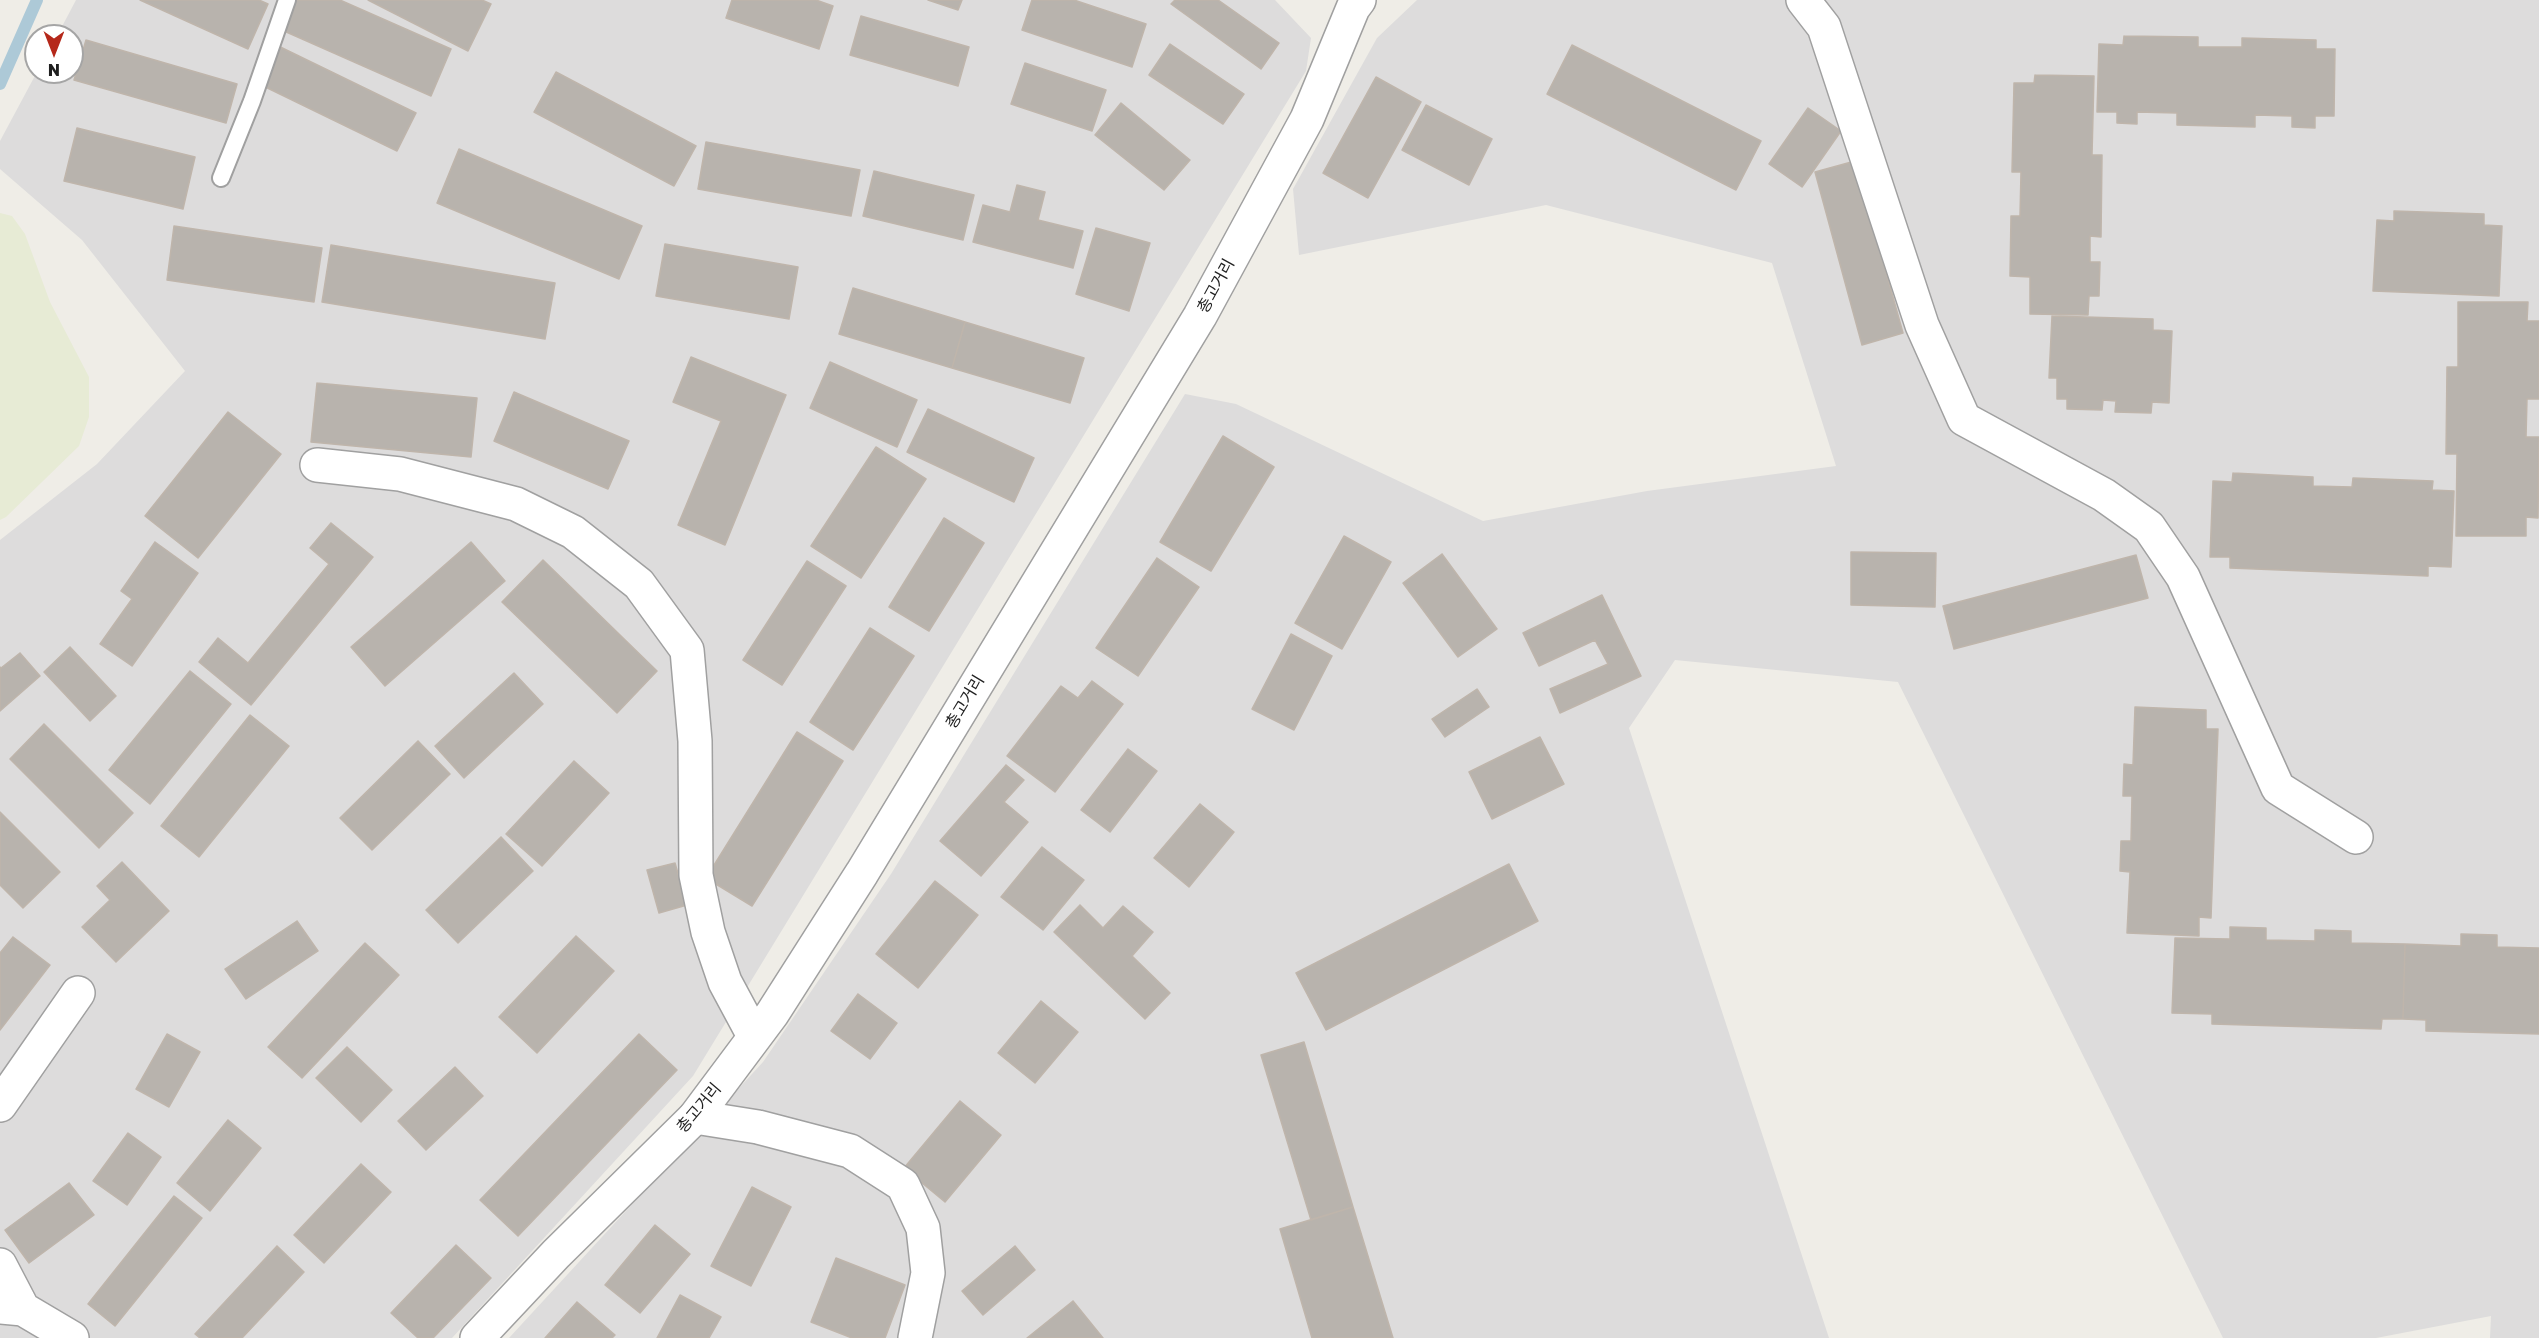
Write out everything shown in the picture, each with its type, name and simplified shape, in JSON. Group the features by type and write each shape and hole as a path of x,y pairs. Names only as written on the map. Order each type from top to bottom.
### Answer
{"street":[{"path":"1803,0 1824,27 1922,325 1964,419 2104,495 2149,527 2183,577 2278,788 2356,837"},
{"name":"총고거리","path":"477,1338 556,1254 695,1117 772,1014 862,873 1200,316 1307,119 1353,3"},
{"path":"317,465 400,474 516,504 573,532 639,585 687,650 695,741 696,875 708,932 725,982 754,1036"},
{"path":"0,1105 78,993"},
{"path":"695,1117 758,1127 850,1151 903,1185 923,1228 928,1273 915,1338"},
{"path":"0,1265 12,1308 72,1338"}],"lane":[{"path":"221,178 252,101 287,0"}],"shaded area":[{"path":"76,0 1275,0 1311,38 1306,71 693,1076 452,1338 0,1338 0,540 97,464 185,371 82,240 0,169 0,141 31,84 84,84 84,24 63,24"},
{"path":"1417,0 2539,0 2539,1338 2490,1338 2491,1316 2376,1338 2223,1338 1898,682 1675,660 1629,728 1829,1338 509,1338 763,1062 891,874 1185,394 1236,404 1483,521 1647,491 1836,466 1772,263 1546,205 1299,255 1293,189 1377,38"}],"green space":[{"path":"0,213 12,216 25,234 50,302 89,377 89,417 79,446 6,517 0,520"}],"building":[{"path":"140,0 259,0 268,4 248,49"},
{"path":"287,0 340,0 451,49 431,96 275,27"},
{"path":"368,0 482,0 491,4 468,51"},
{"path":"732,0 816,0 833,6 819,49 726,18"},
{"path":"928,0 962,0 958,10"},
{"path":"1032,0 1074,0 1146,24 1132,67 1022,30"},
{"path":"1175,0 1218,0 1279,43 1261,69 1171,4"},
{"path":"861,16 969,47 958,86 850,55"},
{"path":"2124,36 2198,37 2198,47 2242,47 2242,38 2316,40 2316,49 2335,49 2334,116 2315,116 2315,128 2292,127 2292,116 2255,115 2255,127 2177,125 2177,113 2137,112 2137,124 2117,123 2117,112 2097,112 2099,44 2123,45"},
{"path":"86,40 237,84 226,123 84,83"},
{"path":"270,42 416,113 397,151 251,80"},
{"path":"1170,44 1244,94 1223,124 1149,75"},
{"path":"1572,45 1761,141 1736,190 1547,94"},
{"path":"1025,63 1106,90 1092,131 1011,104"},
{"path":"556,72 696,146 674,186 534,112"},
{"path":"2035,75 2094,76 2092,155 2102,155 2101,237 2090,236 2090,262 2100,262 2099,296 2089,296 2088,315 2030,314 2030,277 2010,276 2011,216 2020,216 2021,172 2012,172 2014,83 2034,83"},
{"path":"1376,77 1421,102 1368,198 1323,173"},
{"path":"1121,103 1190,160 1164,190 1095,135"},
{"path":"1426,105 1492,139 1469,185 1402,150"},
{"path":"1808,108 1841,131 1802,187 1769,164"},
{"path":"77,128 195,157 183,209 64,181"},
{"path":"706,142 860,170 851,216 698,189"},
{"path":"459,149 642,226 619,279 437,203"},
{"path":"1855,161 1903,333 1862,345 1815,172"},
{"path":"874,171 974,195 963,240 863,216"},
{"path":"1017,185 1045,192 1038,220 1083,231 1073,268 973,242 983,205 1010,212"},
{"path":"2394,211 2484,214 2484,225 2502,226 2499,296 2373,291 2377,220 2394,221"},
{"path":"174,226 322,248 314,302 167,280"},
{"path":"1096,228 1150,243 1129,311 1076,294"},
{"path":"665,244 798,267 789,319 656,296"},
{"path":"331,245 555,283 545,339 322,302"},
{"path":"853,288 965,322 952,368 839,334"},
{"path":"2458,302 2528,302 2527,321 2539,321 2539,399 2527,399 2526,437 2539,437 2538,518 2526,517 2526,536 2456,536 2457,454 2446,454 2447,367 2458,367"},
{"path":"2052,316 2153,319 2153,330 2172,331 2169,403 2152,402 2151,413 2115,412 2116,401 2103,400 2102,410 2067,409 2067,399 2057,399 2057,378 2049,378"},
{"path":"965,322 1084,358 1070,403 952,368"},
{"path":"691,357 786,395 725,545 678,525 721,421 673,402"},
{"path":"830,362 917,400 897,447 810,408"},
{"path":"317,383 477,398 471,457 311,442"},
{"path":"514,392 629,441 608,489 494,441"},
{"path":"928,409 1034,458 1014,502 907,452"},
{"path":"228,412 281,454 198,558 145,516"},
{"path":"1223,436 1274,467 1211,571 1160,542"},
{"path":"876,447 926,479 861,578 811,546"},
{"path":"2233,473 2313,477 2313,486 2352,487 2353,478 2433,481 2432,490 2454,491 2451,567 2428,566 2428,576 2230,568 2230,557 2210,557 2213,481 2232,482"},
{"path":"944,518 984,543 929,631 889,607"},
{"path":"331,523 373,557 251,705 199,662 218,638 248,663 329,564 310,548"},
{"path":"1344,536 1391,562 1342,649 1295,623"},
{"path":"155,542 198,573 132,666 100,644 132,599 121,591"},
{"path":"471,542 505,581 385,686 351,647"},
{"path":"1851,552 1936,553 1935,607 1851,605"},
{"path":"1442,554 1497,629 1458,657 1403,583"},
{"path":"2136,555 2148,598 1954,649 1943,606"},
{"path":"1157,558 1199,587 1138,676 1096,648"},
{"path":"543,560 657,671 617,713 502,602"},
{"path":"807,561 846,586 782,685 743,660"},
{"path":"1602,595 1641,676 1560,713 1550,689 1608,664 1595,640 1539,666 1523,633"},
{"path":"870,628 914,656 853,750 810,722"},
{"path":"1291,634 1332,656 1294,730 1252,709"},
{"path":"70,647 116,696 90,721 44,672"},
{"path":"20,653 40,676 0,711 0,667"},
{"path":"190,671 231,704 150,804 109,770"},
{"path":"514,673 543,704 464,778 435,746"},
{"path":"1092,681 1123,704 1055,792 1007,756 1061,686 1078,698"},
{"path":"1477,689 1489,707 1445,737 1432,719"},
{"path":"2135,707 2206,710 2206,729 2218,729 2211,918 2199,917 2199,936 2127,933 2130,872 2120,871 2121,841 2131,841 2132,796 2123,796 2124,764 2133,765"},
{"path":"250,715 289,746 199,857 161,826"},
{"path":"44,724 133,813 99,848 10,759"},
{"path":"797,732 843,761 752,906 706,878"},
{"path":"1540,737 1564,784 1492,819 1469,772"},
{"path":"418,741 450,774 372,850 340,818"},
{"path":"1128,749 1157,771 1110,832 1081,810"},
{"path":"574,761 609,793 542,866 506,834"},
{"path":"1006,765 1024,780 1004,802 1028,822 981,876 940,841"},
{"path":"1200,804 1234,832 1189,887 1154,858"},
{"path":"0,812 60,872 23,908 0,885"},
{"path":"501,837 533,871 458,943 426,910"},
{"path":"1042,847 1084,880 1043,930 1001,897"},
{"path":"122,862 169,911 116,962 82,927 110,900 97,886"},
{"path":"675,863 687,905 659,913 647,870"},
{"path":"1509,864 1538,921 1326,1030 1296,973"},
{"path":"935,881 978,915 918,988 876,954"},
{"path":"1080,905 1103,928 1123,906 1153,932 1132,956 1170,993 1145,1019 1054,932"},
{"path":"297,921 318,951 246,999 225,969"},
{"path":"2230,927 2266,928 2266,940 2315,941 2315,930 2351,931 2351,943 2405,944 2403,1019 2382,1019 2381,1029 2212,1024 2212,1014 2172,1013 2175,938 2230,939"},
{"path":"2461,934 2497,935 2497,947 2539,948 2539,1034 2426,1031 2426,1020 2403,1019 2405,944 2461,946"},
{"path":"576,936 614,971 537,1053 499,1017"},
{"path":"13,937 50,965 0,1030 0,953"},
{"path":"365,943 399,975 302,1078 268,1047"},
{"path":"858,994 897,1023 870,1059 831,1031"},
{"path":"1041,1001 1078,1032 1035,1083 998,1053"},
{"path":"167,1034 200,1052 169,1107 136,1089"},
{"path":"639,1034 677,1070 518,1236 480,1200"},
{"path":"1304,1042 1353,1207 1311,1220 1261,1055"},
{"path":"347,1047 392,1090 361,1122 316,1078"},
{"path":"455,1067 483,1096 426,1150 398,1121"},
{"path":"960,1101 1001,1135 945,1202 904,1168"},
{"path":"228,1120 261,1148 210,1211 177,1183"},
{"path":"128,1133 161,1157 127,1205 93,1181"},
{"path":"361,1164 391,1192 324,1263 294,1235"},
{"path":"69,1183 94,1215 29,1263 5,1230"},
{"path":"752,1187 791,1207 751,1286 711,1266"},
{"path":"174,1196 202,1218 115,1326 88,1304"},
{"path":"1353,1207 1393,1338 1312,1338 1280,1229"},
{"path":"655,1225 690,1254 640,1313 605,1285"},
{"path":"456,1245 491,1278 433,1338 418,1338 391,1313"},
{"path":"277,1246 304,1272 242,1338 200,1338 195,1334"},
{"path":"1015,1246 1035,1270 983,1315 962,1291"},
{"path":"836,1258 905,1285 885,1338 852,1338 811,1322"},
{"path":"680,1295 721,1317 709,1338 657,1338"},
{"path":"1073,1301 1103,1338 1027,1338"},
{"path":"577,1302 615,1335 612,1338 545,1338"}],"waterway":[{"path":"0,84 37,0"}]}
